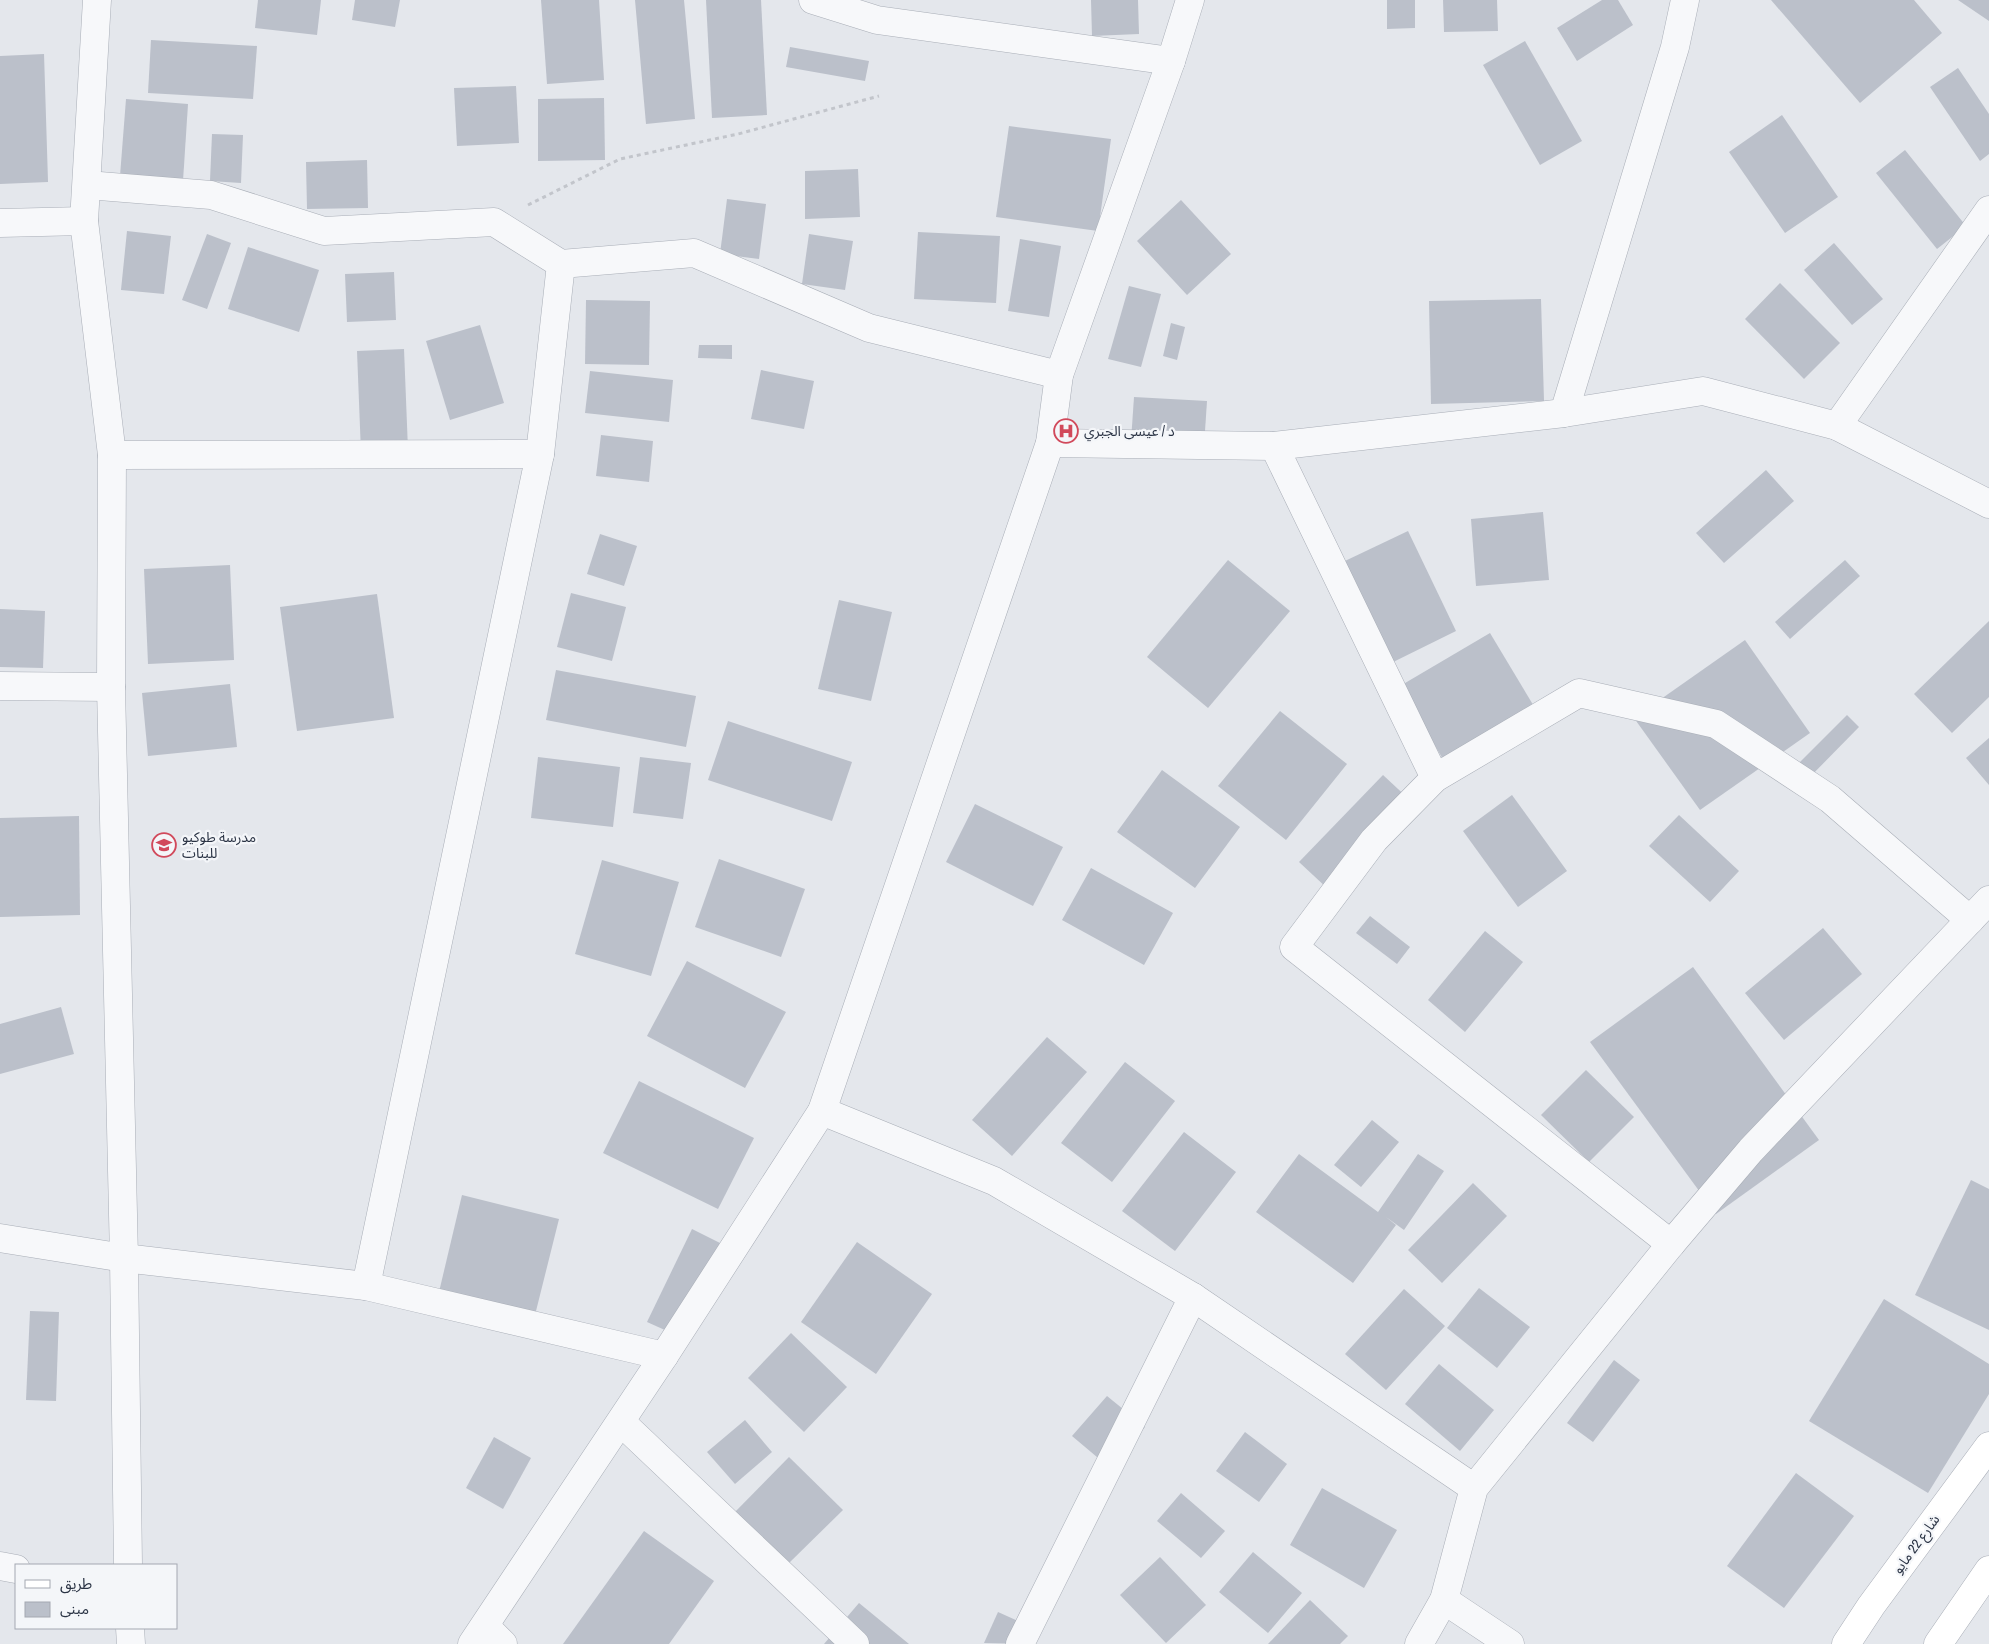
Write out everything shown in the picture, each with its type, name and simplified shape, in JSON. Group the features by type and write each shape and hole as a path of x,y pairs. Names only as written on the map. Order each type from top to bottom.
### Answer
{"main road":[{"name":"شارع 22 مايو","path":"1846,1644 1871,1606 1989,1446"},
{"path":"1938,1644 1989,1570"}],"street":[{"path":"97,0 84,222 112,456 111,687 124,1258 128,1564"},
{"path":"812,0 877,20 1171,61"},
{"path":"487,1638 621,1422 822,1111 1050,442 1059,375 1171,61 1190,0"},
{"path":"1564,413 1675,47 1685,0"},
{"path":"87,185 211,195 324,231 494,222 561,264 694,253 869,328 1059,375"},
{"path":"1838,426 1989,210"},
{"path":"0,222 84,222"},
{"path":"366,1286 540,454 561,264"},
{"path":"1050,442 1274,446 1564,413 1703,391 1838,426 1989,504"},
{"path":"1274,446 1435,778"},
{"path":"112,456 540,454"},
{"path":"0,686 111,687"},
{"path":"1671,1244 1294,947 1374,840 1435,778 1579,693 1716,724 1830,799 1970,920"},
{"path":"1419,1644 1444,1600 1474,1488 1671,1244 1751,1150 1989,900"},
{"path":"822,1111 994,1181 1193,1297 1474,1488"},
{"path":"0,1238 124,1258 366,1286 664,1356"},
{"path":"1020,1644 1193,1297"},
{"path":"621,1422 856,1644"},
{"path":"0,1566 15,1569"},
{"path":"1444,1600 1510,1644"},
{"path":"130,1629 131,1644"}],"path":[{"path":"494,222 620,160 738,134 879,96"}],"building":[{"path":"258,0 321,0 317,35 255,28"},
{"path":"355,0 400,0 395,27 352,20"},
{"path":"541,0 599,0 604,80 547,84"},
{"path":"635,0 684,0 695,119 646,124"},
{"path":"706,0 761,0 767,115 712,118"},
{"path":"1091,0 1138,0 1139,34 1092,36"},
{"path":"1387,0 1415,0 1415,28 1387,29"},
{"path":"1443,0 1497,0 1498,31 1444,32"},
{"path":"1602,0 1618,0 1633,25 1577,61 1557,28"},
{"path":"1771,0 1914,0 1942,33 1860,103"},
{"path":"1958,0 1989,0 1989,21"},
{"path":"151,40 257,46 253,99 148,93"},
{"path":"1525,41 1582,141 1540,165 1483,65"},
{"path":"790,47 869,61 865,81 786,67"},
{"path":"44,54 48,182 0,184 0,56"},
{"path":"1958,68 1989,114 1989,154 1980,161 1930,87"},
{"path":"516,86 519,143 457,146 454,88"},
{"path":"604,98 605,160 538,161 538,99"},
{"path":"126,99 188,104 183,181 120,176"},
{"path":"1782,115 1838,197 1785,233 1729,152"},
{"path":"1009,126 1111,139 1098,231 996,217"},
{"path":"212,134 243,135 241,183 210,181"},
{"path":"1905,150 1966,226 1937,249 1876,173"},
{"path":"367,160 368,208 307,209 306,162"},
{"path":"858,169 860,217 805,219 805,171"},
{"path":"727,199 766,204 759,259 720,254"},
{"path":"1181,200 1231,254 1187,295 1137,241"},
{"path":"127,231 171,236 164,294 121,290"},
{"path":"918,232 1000,236 996,303 914,299"},
{"path":"207,234 231,243 207,309 182,300"},
{"path":"809,234 853,241 845,290 802,284"},
{"path":"1020,239 1061,246 1049,317 1008,311"},
{"path":"1834,243 1883,299 1852,325 1804,270"},
{"path":"248,247 319,270 299,332 228,309"},
{"path":"394,272 396,320 347,322 345,274"},
{"path":"1780,283 1840,343 1804,379 1745,319"},
{"path":"1129,286 1161,294 1141,367 1108,359"},
{"path":"1541,299 1544,401 1431,404 1429,301"},
{"path":"586,300 650,301 649,365 585,364"},
{"path":"1171,323 1185,327 1177,360 1163,356"},
{"path":"480,325 504,403 450,420 426,341"},
{"path":"699,345 732,345 732,359 698,358"},
{"path":"404,349 408,450 361,453 357,351"},
{"path":"761,370 814,381 804,429 751,419"},
{"path":"590,371 673,380 669,422 585,413"},
{"path":"1134,397 1207,401 1204,446 1131,441"},
{"path":"601,435 653,441 649,482 596,476"},
{"path":"1766,470 1794,501 1724,563 1696,533"},
{"path":"1543,512 1549,580 1476,586 1471,519"},
{"path":"1408,531 1456,631 1375,671 1326,570"},
{"path":"600,534 637,546 624,586 587,574"},
{"path":"1228,560 1290,611 1208,708 1147,657"},
{"path":"1845,560 1860,576 1790,639 1775,622"},
{"path":"230,565 234,660 148,664 144,569"},
{"path":"571,593 626,607 612,661 557,647"},
{"path":"377,594 394,718 297,731 280,607"},
{"path":"839,600 892,612 871,701 818,689"},
{"path":"0,609 45,611 43,668 0,667"},
{"path":"1989,621 1989,697 1952,733 1914,694"},
{"path":"1490,633 1535,708 1444,761 1400,686"},
{"path":"1745,640 1810,733 1700,810 1634,718"},
{"path":"556,670 696,696 686,747 546,720"},
{"path":"230,684 237,747 148,756 142,693"},
{"path":"1280,711 1347,764 1286,840 1218,786"},
{"path":"1847,715 1859,727 1804,783 1792,770"},
{"path":"728,721 852,762 832,821 708,780"},
{"path":"1989,738 1989,785 1966,758"},
{"path":"538,757 620,767 613,827 531,818"},
{"path":"640,757 691,763 683,819 633,813"},
{"path":"1162,770 1240,827 1195,888 1117,832"},
{"path":"1383,775 1412,802 1328,889 1299,862"},
{"path":"1512,795 1567,871 1518,907 1463,831"},
{"path":"975,804 1063,847 1033,906 946,862"},
{"path":"1679,815 1739,871 1710,902 1649,846"},
{"path":"79,816 80,915 0,917 0,818"},
{"path":"719,859 805,889 781,957 695,927"},
{"path":"602,860 679,882 651,976 575,954"},
{"path":"1091,868 1173,913 1144,965 1062,920"},
{"path":"1370,916 1410,947 1397,964 1356,933"},
{"path":"1823,928 1862,974 1784,1040 1745,993"},
{"path":"1485,931 1523,962 1465,1032 1428,1000"},
{"path":"687,961 786,1012 745,1088 647,1036"},
{"path":"1693,967 1819,1140 1716,1214 1590,1042"},
{"path":"61,1007 74,1054 0,1074 0,1024"},
{"path":"1047,1037 1087,1072 1012,1156 972,1120"},
{"path":"1125,1062 1175,1101 1112,1182 1061,1143"},
{"path":"1586,1070 1634,1117 1589,1162 1541,1115"},
{"path":"639,1081 754,1138 718,1209 603,1153"},
{"path":"1372,1120 1399,1142 1361,1187 1334,1165"},
{"path":"1184,1132 1236,1172 1175,1251 1122,1211"},
{"path":"1299,1154 1378,1212 1418,1154 1444,1171 1404,1230 1386,1217 1396,1225 1353,1283 1256,1212"},
{"path":"1971,1180 1989,1189 1989,1330 1915,1295"},
{"path":"1473,1183 1507,1216 1442,1283 1408,1250"},
{"path":"462,1195 559,1219 535,1315 439,1292"},
{"path":"692,1229 720,1243 676,1335 647,1322"},
{"path":"857,1242 932,1294 876,1374 801,1322"},
{"path":"1479,1288 1530,1327 1497,1368 1447,1328"},
{"path":"1404,1289 1445,1326 1386,1390 1345,1354"},
{"path":"1884,1299 1989,1364 1989,1394 1928,1493 1809,1421"},
{"path":"30,1311 59,1312 56,1401 26,1400"},
{"path":"791,1333 847,1387 804,1432 748,1378"},
{"path":"1614,1360 1640,1380 1593,1442 1567,1423"},
{"path":"1439,1364 1494,1410 1460,1451 1405,1404"},
{"path":"1107,1396 1145,1427 1110,1468 1072,1436"},
{"path":"745,1420 772,1452 735,1484 707,1452"},
{"path":"1245,1432 1287,1464 1259,1502 1216,1471"},
{"path":"494,1437 531,1458 503,1509 466,1488"},
{"path":"789,1457 843,1510 787,1565 734,1513"},
{"path":"1796,1473 1854,1516 1784,1608 1727,1566"},
{"path":"1322,1488 1397,1530 1364,1588 1290,1545"},
{"path":"1181,1493 1225,1531 1201,1558 1157,1521"},
{"path":"644,1531 714,1581 669,1644 563,1644"},
{"path":"1253,1552 1302,1593 1268,1633 1219,1592"},
{"path":"1160,1557 1206,1605 1166,1643 1120,1595"},
{"path":"1310,1600 1348,1636 1340,1644 1268,1644"},
{"path":"859,1603 909,1644 824,1644"},
{"path":"998,1612 1038,1630 1031,1644 984,1643"}],"place":[{"name":"د / عيسى الجبري","path":"1066,431"},
{"name":"مدرسة طوكيو للبنات","path":"164,845"}]}
